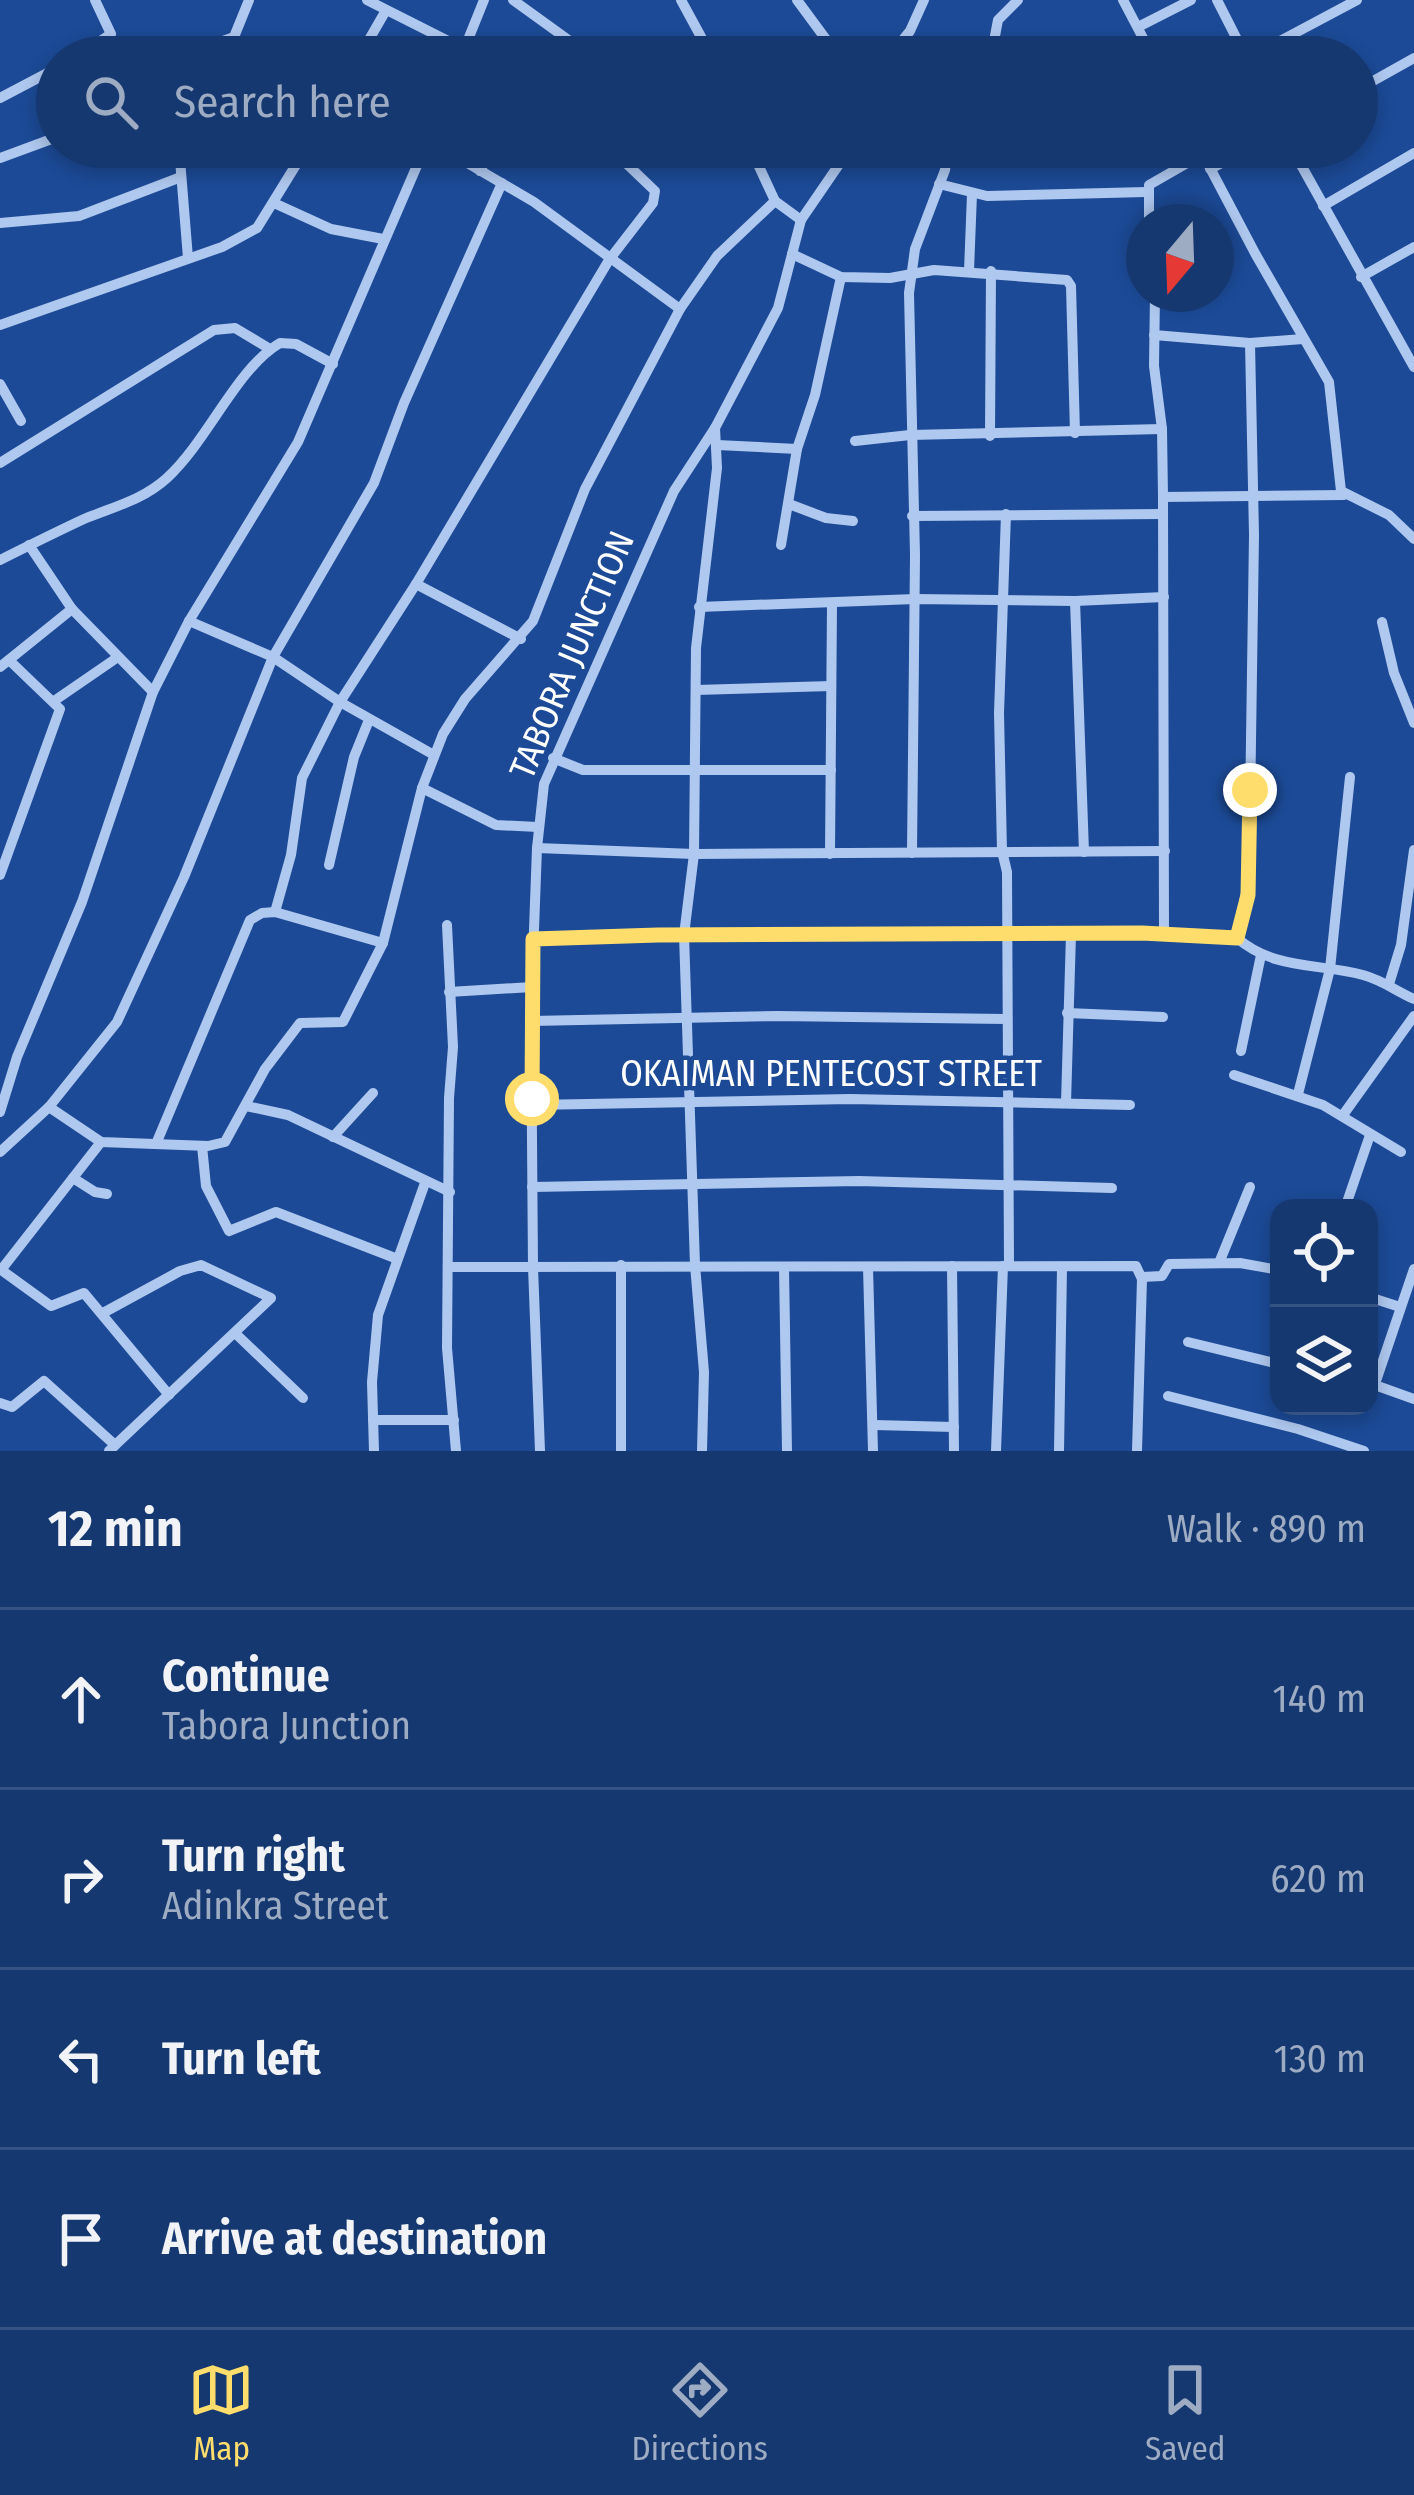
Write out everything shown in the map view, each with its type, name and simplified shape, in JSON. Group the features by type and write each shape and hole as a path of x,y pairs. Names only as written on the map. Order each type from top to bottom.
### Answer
{"street":[{"path":"95,0 109,36"},
{"path":"234,36 249,0"},
{"path":"368,0 430,36"},
{"path":"374,36 401,0"},
{"path":"468,36 484,0"},
{"path":"513,0 563,36"},
{"path":"797,0 824,36"},
{"path":"906,36 924,0"},
{"path":"995,36 998,20 1018,0"},
{"path":"1124,0 1143,36"},
{"path":"1138,27 1191,0"},
{"path":"1217,0 1237,36"},
{"path":"1288,36 1357,0"},
{"path":"683,1 701,36"},
{"path":"1378,79 1414,58"},
{"path":"0,98 36,79"},
{"path":"0,158 36,145"},
{"path":"1322,206 1414,153"},
{"path":"180,168 188,258"},
{"path":"0,326 222,248 257,228 295,168"},
{"path":"0,1112 12,1070 82,902 153,692 189,621 298,442 415,168"},
{"path":"475,168 550,213 680,309"},
{"path":"275,912 291,855 302,778 340,702 609,260 647,215 655,191 631,168"},
{"path":"760,168 775,201 801,220"},
{"name":"TABORA JUNCTION","path":"540,1451 531,1021 538,827 544,784 674,491 715,428 778,308 801,220 836,168"},
{"path":"912,853 915,599 910,272 943,168"},
{"path":"1147,204 1146,192 1153,181 1173,168"},
{"path":"1214,168 1210,170 1329,382 1338,478 1344,495"},
{"path":"1303,168 1361,277 1409,346 1414,367"},
{"path":"0,223 79,216 181,177"},
{"path":"0,1152 49,1107 117,1022 184,877 273,657 374,483 404,403 502,183"},
{"path":"939,184 972,194 1146,192"},
{"path":"969,271 972,194"},
{"path":"49,1107 101,1142 202,1146 225,1142 265,1069 300,1023 343,1022 382,943 434,755 465,699 533,620 587,485 680,309 717,256 775,201"},
{"path":"274,203 331,229 383,239"},
{"path":"1361,277 1414,247"},
{"path":"792,254 841,277 969,271 1063,278 1070,283 1075,433"},
{"path":"990,436 991,272"},
{"path":"781,545 796,449 815,395 841,277"},
{"path":"1155,312 1155,379 1162,429 1164,933"},
{"path":"0,464 214,330 235,328 269,349"},
{"path":"1154,335 1250,343 1303,339"},
{"path":"0,560 135,500 163,482 269,349 286,342 332,364"},
{"path":"1241,1051 1251,949 1250,343"},
{"path":"0,384 21,421"},
{"path":"703,1451 704,1372 695,1265 684,935 694,854 699,607 717,468 715,428"},
{"path":"855,441 910,435 1162,429"},
{"path":"717,445 796,449"},
{"path":"1163,497 1344,495 1389,515 1414,539"},
{"path":"789,504 826,518 853,521"},
{"path":"996,1451 1009,1184 1002,850 1001,599 1006,514"},
{"path":"912,516 1162,514"},
{"path":"29,545 72,609 153,692"},
{"path":"416,584 520,639"},
{"path":"699,607 1164,597"},
{"path":"1075,601 1084,852"},
{"path":"830,854 832,604"},
{"path":"0,875 59,713 54,701 2,665 72,609"},
{"path":"189,621 273,657 369,720 434,755"},
{"path":"1382,622 1394,673 1414,723"},
{"path":"54,701 118,657"},
{"path":"696,690 831,686"},
{"path":"329,865 354,757 369,720"},
{"path":"553,758 583,770 831,770"},
{"path":"1298,1094 1330,969 1350,777"},
{"path":"422,788 496,825 538,827"},
{"path":"537,848 694,854 1165,851"},
{"path":"1389,984 1401,945 1414,850"},
{"path":"156,1144 246,926 256,916 275,912 382,943"},
{"path":"447,926 453,1047 448,1098 447,1348 456,1451"},
{"path":"533,939 1164,933 1251,949 1273,961 1389,984 1414,999"},
{"path":"1066,1103 1071,934"},
{"path":"449,992 532,987"},
{"path":"1067,1013 1162,1017"},
{"path":"531,1021 777,1016 1006,1019"},
{"path":"1343,1115 1414,1016"},
{"path":"1234,1076 1298,1094 1343,1115 1401,1152"},
{"path":"333,1137 373,1093"},
{"name":"OKAIMAN PENTECOST STREET","path":"533,1105 850,1099 1130,1105"},
{"path":"246,1106 288,1115 450,1192"},
{"path":"1348,1199 1370,1135"},
{"path":"101,1142 2,1273 51,1306 84,1293 169,1395"},
{"path":"202,1146 206,1186 229,1231 276,1212 395,1258"},
{"path":"73,1178 106,1194"},
{"path":"532,1187 859,1181 1112,1188"},
{"path":"374,1451 374,1339 395,1258 425,1183"},
{"path":"1219,1263 1250,1186"},
{"path":"1149,1276 1169,1264 1270,1269"},
{"path":"0,1403 12,1407 44,1381 112,1448 271,1298 201,1265 180,1271 103,1313"},
{"path":"621,1265 621,1451"},
{"path":"952,1266 954,1451"},
{"path":"449,1267 1136,1266 1149,1276"},
{"path":"868,1267 873,1451"},
{"path":"784,1268 787,1451"},
{"path":"1058,1451 1063,1268"},
{"path":"1378,1368 1414,1269"},
{"path":"1137,1451 1149,1276"},
{"path":"1378,1300 1400,1307"},
{"path":"235,1333 303,1398"},
{"path":"1188,1342 1270,1362"},
{"path":"1378,1386 1414,1399"},
{"path":"1168,1396 1364,1451"},
{"path":"373,1420 454,1420"},
{"path":"874,1425 954,1427"}],"route":[{"path":"532,1099 533,939 1142,933 1237,938 1248,895 1250,790"}]}
